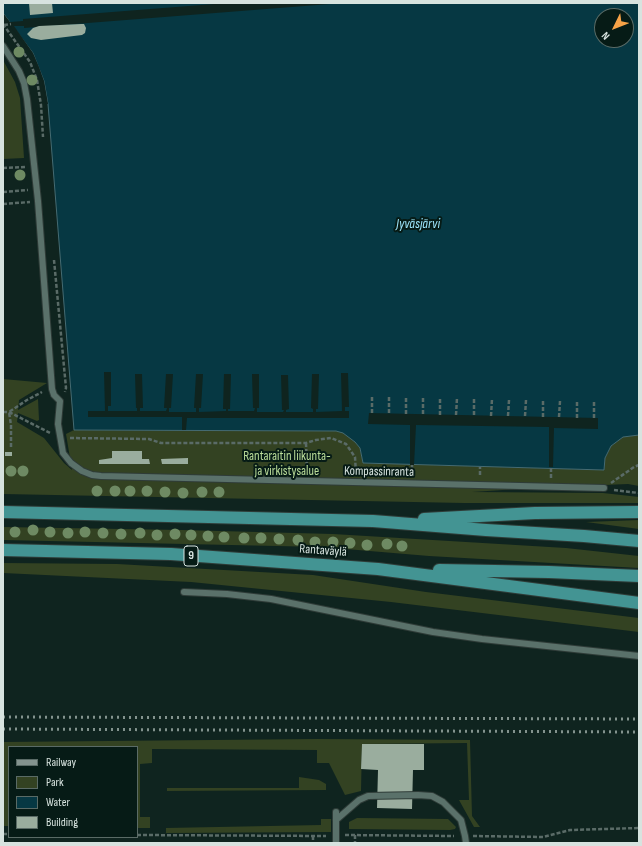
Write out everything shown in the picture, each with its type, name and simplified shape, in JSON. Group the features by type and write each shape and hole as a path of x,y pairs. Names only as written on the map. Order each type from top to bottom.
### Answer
{"highway":[{"path":"3,512 373,521 639,541"},
{"path":"373,521 535,514 639,512"},
{"name":"Rantaväylä","path":"3,550 171,554 378,569 639,603"},
{"path":"378,569 549,572 639,576"}],"lane":[{"name":"Kompassinranta","path":"3,46 12,58 24,83 27,99 38,201 52,389 54,395 60,401 58,424 63,453 71,463 82,471 92,475 101,476 604,488"},
{"path":"184,592 228,594 271,599 433,632 482,640 639,656"},
{"path":"336,820 359,800 368,796 432,796 443,802 461,820 466,843"},
{"path":"336,812 336,843"}],"path":[{"path":"4,25 11,24"},
{"path":"3,36 9,31"},
{"path":"3,168 34,166"},
{"path":"3,192 37,190"},
{"path":"3,204 38,201"},
{"path":"10,412 27,400 52,389"},
{"path":"372,397 372,413"},
{"path":"389,397 389,414"},
{"path":"423,397 423,414"},
{"path":"406,398 406,414"},
{"path":"440,398 440,415"},
{"path":"456,415 457,398"},
{"path":"474,399 474,416"},
{"path":"491,416 492,399"},
{"path":"508,416 509,400"},
{"path":"525,416 526,400"},
{"path":"543,401 543,417"},
{"path":"559,417 560,401"},
{"path":"594,401 594,418"},
{"path":"576,418 577,402"},
{"path":"3,412 10,412 38,428 60,437 79,439 149,439 161,443 306,443 331,438 346,444 355,457 355,482"},
{"path":"10,412 11,447"},
{"path":"306,443 308,481"},
{"path":"604,488 639,465"},
{"path":"604,488 639,493"},
{"path":"138,835 543,837 570,830 639,828"},
{"path":"355,835 355,843"},
{"path":"313,836 313,843"}],"green space":[{"path":"3,60 15,82 20,98 24,158 3,159"},
{"name":"Rantaraitin liikunta- ja virkistysalue","path":"3,379 47,383 19,400 18,410 38,399 39,420 37,421 18,413 17,422 44,438 64,463 72,470 66,434 74,430 336,431 343,432 355,442 360,448 363,463 604,470 605,458 611,446 623,437 639,435 639,486 628,484 472,492 603,493 639,497 639,503 464,503 3,494"},
{"path":"639,520 639,529 586,522"},
{"path":"3,527 333,534 566,548 639,556 639,568 429,556 322,547 3,540"},
{"path":"3,563 117,564 313,575 426,592 639,618 639,632 391,602 191,582 3,573"},
{"path":"317,739 470,740 472,816 480,827 474,827 459,800 469,800 467,743 362,744 361,791 345,795 329,763 317,763 317,750 152,749 152,763 140,764 140,817 150,817 150,828 138,828 138,746 8,746 8,826 3,826 3,742"},
{"path":"299,777 319,780 326,784 326,790 167,791 167,788 299,788"},
{"path":"357,818 448,819 456,827 455,829 450,830 349,829 349,822"},
{"path":"321,819 331,819 331,832 166,833 166,828 321,825"}],"water":[{"name":"Jyväsjärvi","path":"3,3 639,3 639,435 623,437 611,446 605,458 604,470 363,463 360,448 355,442 343,433 336,431 74,430 48,104 44,81 33,53 3,13"}],"pier":[{"path":"227,3 330,4 24,28 24,26 14,26 33,53 44,81 48,104 46,104 42,81 31,54 3,17 3,13 10,22 23,21 23,19"},
{"path":"104,372 111,372 111,406 108,406 108,411 137,411 135,374 142,374 143,408 140,408 140,411 166,411 167,408 164,408 166,374 173,374 171,408 169,408 169,412 196,412 196,408 194,408 196,374 203,374 201,408 199,408 199,412 226,411 226,409 223,409 224,374 231,374 230,409 228,409 228,411 254,411 252,374 259,374 259,408 257,408 257,412 283,412 281,375 288,375 289,409 286,410 286,412 313,412 313,409 311,408 312,374 319,374 318,409 316,409 316,412 342,411 341,373 348,373 349,407 345,407 345,411 349,411 349,418 187,418 186,430 182,430 182,417 88,417 88,411 105,411"},
{"path":"369,413 598,418 598,429 554,428 553,467 549,467 549,427 416,425 414,465 410,465 410,425 368,424"}],"building":[{"path":"29,3 52,3 53,13 30,15"},
{"path":"84,24 86,28 85,33 82,35 41,40 31,38 27,34 33,28 39,26"},
{"path":"112,451 142,451 142,459 149,459 150,464 99,464 99,460 112,458"},
{"path":"5,452 12,452 12,456 5,456"},
{"path":"188,458 188,464 162,464 161,459"},
{"path":"362,744 424,744 424,770 413,770 412,809 377,808 378,770 361,769"}],"railway":[{"path":"3,717 639,719"},
{"path":"3,729 639,732"}]}
